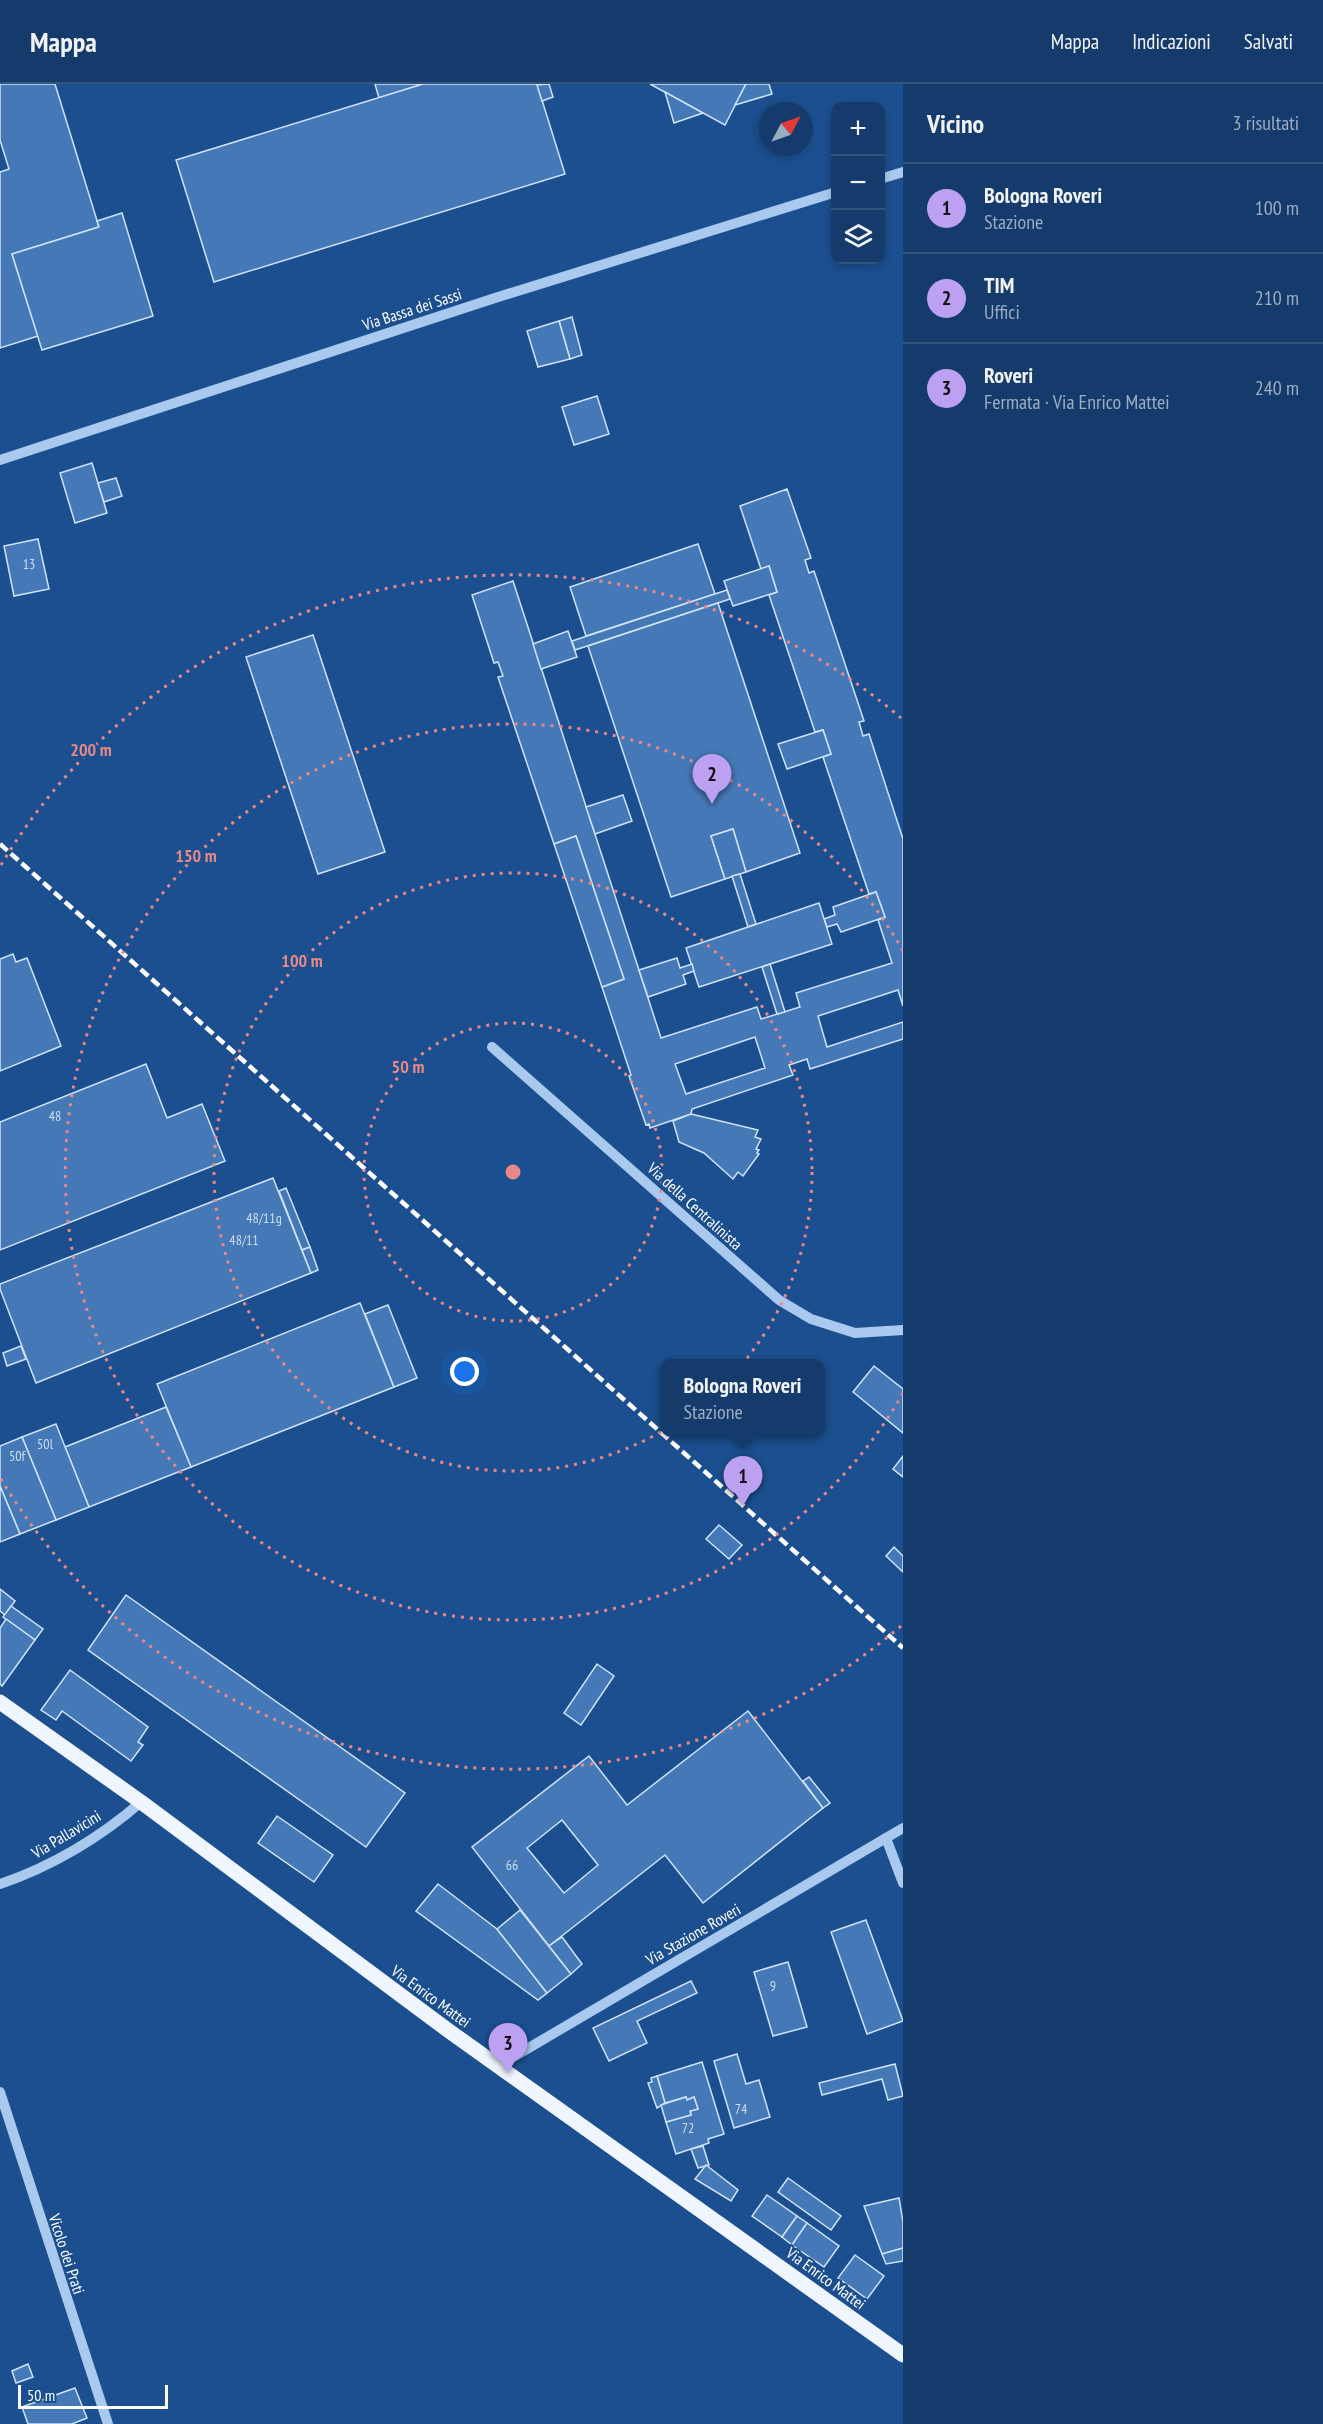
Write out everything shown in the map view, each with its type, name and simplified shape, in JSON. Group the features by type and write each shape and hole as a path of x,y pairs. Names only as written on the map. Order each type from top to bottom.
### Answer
{"main road":[{"name":"Via Enrico Mattei","path":"0,1702 141,1802 342,1953 498,2066 903,2355"}],"street":[{"path":"885,177 903,172"},
{"name":"Via Bassa dei Sassi","path":"0,460 538,284 831,194"},
{"name":"Via della Centralinista","path":"492,1047 779,1299 811,1319 855,1334 903,1330"},
{"name":"Via Pallavicini","path":"0,1884 22,1877 63,1856 128,1814 141,1802"},
{"name":"Via Stazione Roveri","path":"498,2066 903,1828"},
{"path":"886,1838 903,1883"},
{"name":"Vicolo dei Prati","path":"0,2092 108,2424"}],"building":[{"path":"0,84 55,84 99,227 12,254 38,336 0,348 0,172 9,169 0,140"},
{"path":"375,84 423,84 379,98"},
{"path":"423,84 537,84 565,174 214,282 176,160"},
{"path":"549,84 553,97 542,101 537,85"},
{"path":"650,84 746,84 725,125"},
{"path":"746,84 769,84 772,94 735,105"},
{"path":"665,92 703,113 674,123"},
{"path":"122,213 153,316 42,350 12,254 99,227 97,221"},
{"path":"572,317 582,355 570,359 559,321"},
{"path":"559,321 570,359 538,367 527,331"},
{"path":"597,396 609,434 574,445 562,407"},
{"path":"92,463 107,513 75,523 60,473"},
{"path":"116,478 122,496 104,502 98,483"},
{"path":"787,489 811,558 805,560 809,573 814,571 864,721 859,722 863,736 869,734 903,839 903,1006 898,990 818,1016 827,1047 903,1022 903,1039 810,1069 807,1059 789,1065 793,1075 692,1109 691,1114 650,1128 649,1124 646,1125 629,1076 631,1075 602,987 624,979 576,836 554,844 498,677 503,676 498,662 494,663 472,595 513,581 661,1038 757,1007 761,1019 800,1007 796,993 892,963 878,920 885,917 876,892 869,894 823,757 831,754 823,730 815,732 769,595 777,592 769,566 761,569 740,506","holes":["755,1037 765,1068 686,1094 675,1064"]},
{"path":"38,539 49,589 14,596 4,546"},
{"path":"698,544 715,594 586,636 570,587"},
{"path":"769,566 777,592 733,606 724,581"},
{"path":"727,590 730,599 575,650 572,641"},
{"path":"718,603 800,853 746,872 733,829 711,836 725,879 671,897 588,646"},
{"path":"568,631 577,657 541,669 533,644"},
{"path":"313,635 385,852 318,874 246,657"},
{"path":"823,730 831,754 787,769 778,744"},
{"path":"623,795 632,821 595,834 586,807"},
{"path":"733,829 746,872 725,879 711,836"},
{"path":"576,836 624,979 602,987 554,844"},
{"path":"740,874 756,924 748,927 732,876"},
{"path":"876,892 885,917 841,932 837,924 827,927 824,919 835,915 833,907"},
{"path":"819,903 832,944 699,987 686,948"},
{"path":"13,954 16,962 27,958 61,1046 0,1071 0,959"},
{"path":"677,958 680,968 692,964 694,971 683,975 686,984 648,997 639,970"},
{"path":"770,964 785,1012 777,1014 762,967"},
{"path":"146,1064 167,1118 202,1104 225,1161 0,1250 0,1122"},
{"path":"691,1114 758,1130 755,1137 761,1139 756,1149 759,1150 757,1153 759,1154 743,1176 738,1172 733,1179 704,1153 679,1142 673,1121"},
{"path":"273,1178 311,1273 36,1383 0,1284"},
{"path":"286,1188 310,1247 302,1250 279,1191"},
{"path":"310,1247 318,1270 311,1273 302,1250"},
{"path":"360,1303 394,1387 191,1467 157,1384"},
{"path":"388,1305 417,1378 394,1387 365,1314"},
{"path":"21,1346 26,1359 7,1366 3,1353"},
{"path":"874,1366 903,1389 903,1433 853,1392"},
{"path":"166,1407 191,1467 89,1507 65,1447"},
{"path":"56,1424 89,1507 56,1520 22,1437"},
{"path":"22,1437 56,1520 20,1534 0,1486 0,1446"},
{"path":"903,1456 903,1477 893,1469"},
{"path":"0,1486 20,1534 0,1542"},
{"path":"719,1525 742,1545 729,1559 706,1539"},
{"path":"894,1547 903,1556 903,1572 886,1556"},
{"path":"0,1589 15,1601 5,1615 0,1611"},
{"path":"126,1595 405,1793 366,1847 88,1650"},
{"path":"11,1606 43,1629 35,1640 3,1617"},
{"path":"6,1619 35,1640 2,1686 0,1684 0,1628"},
{"path":"597,1664 614,1676 581,1725 564,1713"},
{"path":"70,1670 148,1727 138,1742 143,1745 131,1761 62,1711 56,1720 41,1710"},
{"path":"748,1711 823,1808 703,1903 665,1855 549,1946 472,1847 589,1756 627,1805","holes":["562,1820 598,1865 564,1893 527,1848"]},
{"path":"809,1777 830,1803 823,1808 803,1781"},
{"path":"277,1816 333,1855 314,1882 258,1843"},
{"path":"438,1884 497,1929 547,1993 538,2000 416,1911"},
{"path":"520,1910 571,1974 547,1993 497,1929"},
{"path":"866,1920 903,2021 867,2034 831,1932"},
{"path":"562,1937 582,1964 571,1974 549,1946"},
{"path":"788,1962 807,2027 773,2036 754,1972"},
{"path":"691,1981 697,1993 637,2021 647,2043 609,2061 593,2028"},
{"path":"737,2054 746,2084 759,2080 770,2117 734,2128 714,2061"},
{"path":"702,2062 724,2134 708,2139 709,2143 676,2154 666,2122 691,2115 690,2111 698,2109 694,2097 665,2103 657,2076"},
{"path":"895,2064 903,2096 888,2100 882,2079 822,2095 819,2083"},
{"path":"657,2076 665,2103 657,2108 648,2083 652,2082 651,2078"},
{"path":"686,2097 687,2100 694,2097 698,2109 690,2111 691,2115 666,2122 661,2105"},
{"path":"703,2146 709,2165 698,2168 691,2149"},
{"path":"706,2165 738,2190 731,2201 695,2179"},
{"path":"788,2178 841,2216 831,2230 778,2192"},
{"path":"767,2195 797,2216 782,2237 752,2216"},
{"path":"899,2198 903,2222 903,2248 882,2254 864,2206"},
{"path":"797,2216 807,2223 792,2245 782,2237"},
{"path":"807,2223 839,2246 824,2267 792,2245"},
{"path":"903,2248 903,2261 886,2264 882,2254"},
{"path":"855,2255 884,2276 867,2299 838,2278"},
{"path":"28,2364 33,2377 16,2383 12,2371"},
{"path":"75,2388 87,2418 72,2424 28,2424 22,2407"}],"railway":[{"path":"0,844 660,1432"},
{"path":"666,1437 903,1648"}],"place":[{"name":"TIM","path":"712,804"},
{"name":"Bologna Roveri","path":"743,1506"},
{"name":"Roveri","path":"508,2073"}]}
